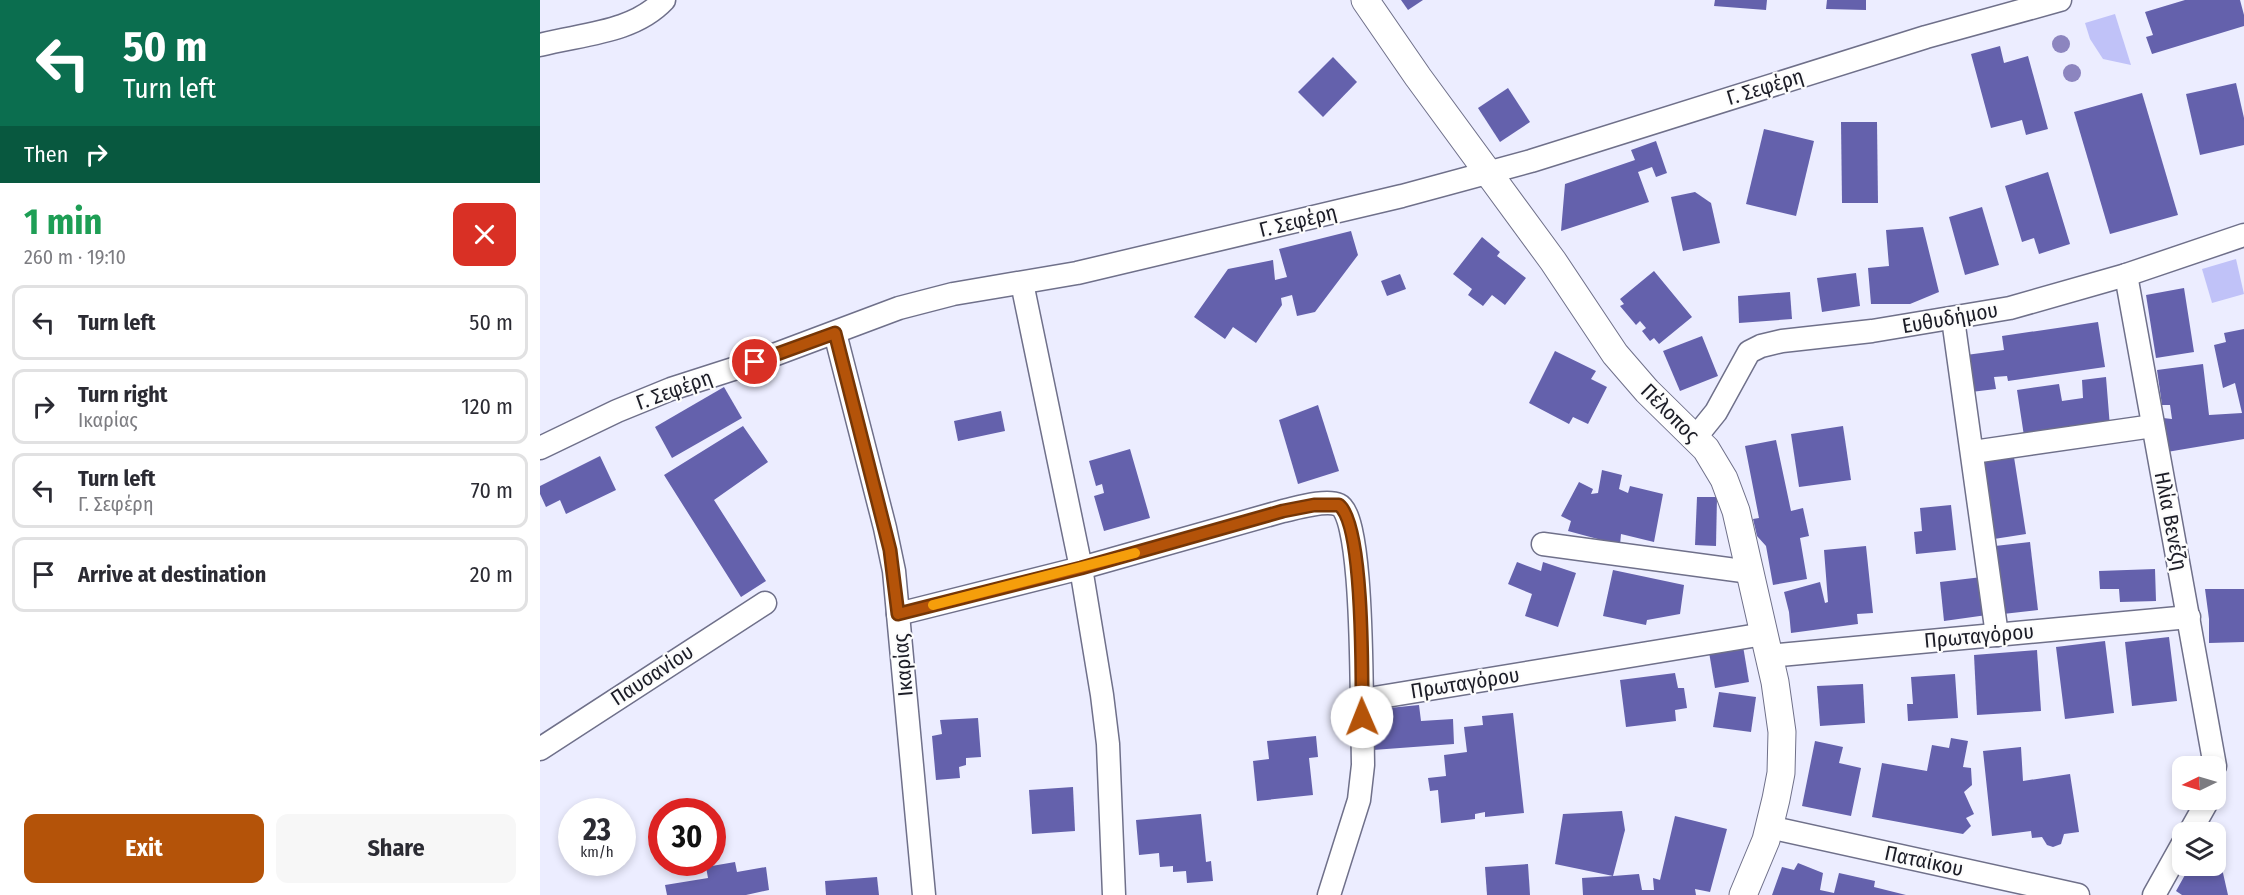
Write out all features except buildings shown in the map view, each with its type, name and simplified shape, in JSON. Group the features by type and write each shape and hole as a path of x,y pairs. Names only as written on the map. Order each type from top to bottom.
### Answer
{"street":[{"path":"540,45 636,21 651,12 663,0"},
{"name":"Πέλοπος","path":"1365,0 1418,77 1553,261 1615,354 1647,391 1695,438 1715,461 1724,479 1736,511 1767,645 1779,711 1782,754 1779,782 1769,827 1743,895"},
{"name":"Γ. Σεφέρη","path":"540,448 617,411 671,389 835,333 899,308 953,294 1077,273 1402,196 1602,139 1926,37 2060,0"},
{"name":"Ευθυδήμου","path":"1695,438 1716,412 1742,364 1753,349 1782,341 1872,331 2010,308 2244,236"},
{"name":"Ηλία Βενέζη","path":"2126,274 2213,756"},
{"path":"1022,283 1081,568 1108,744 1114,895"},
{"path":"1953,319 1997,635"},
{"name":"Ικαρίας","path":"835,333 890,550 924,895"},
{"path":"1973,452 2153,426"},
{"path":"898,614 1081,568 1283,511 1314,505 1339,505 1348,518 1355,553 1362,700 1362,785 1329,895"},
{"path":"1543,544 1750,572"},
{"name":"Παυσανίου","path":"540,748 765,603"},
{"name":"Πρωταγόρου","path":"1362,700 1767,645 1997,635 2189,617"},
{"name":"Παταίκου","path":"1769,827 2078,895"},
{"path":"2154,895 2172,863"}],"shaded area":[{"path":"2115,14 2131,65 2103,59 2090,39 2085,23"},
{"path":"2236,259 2244,294 2212,303 2202,269"}],"slow traffic":[{"path":"933,605 1135,553"}],"route":[{"path":"755,362 835,333 890,550 898,614 1081,568 1283,511 1314,505 1339,505 1345,511 1351,526 1355,553 1362,717"}]}
